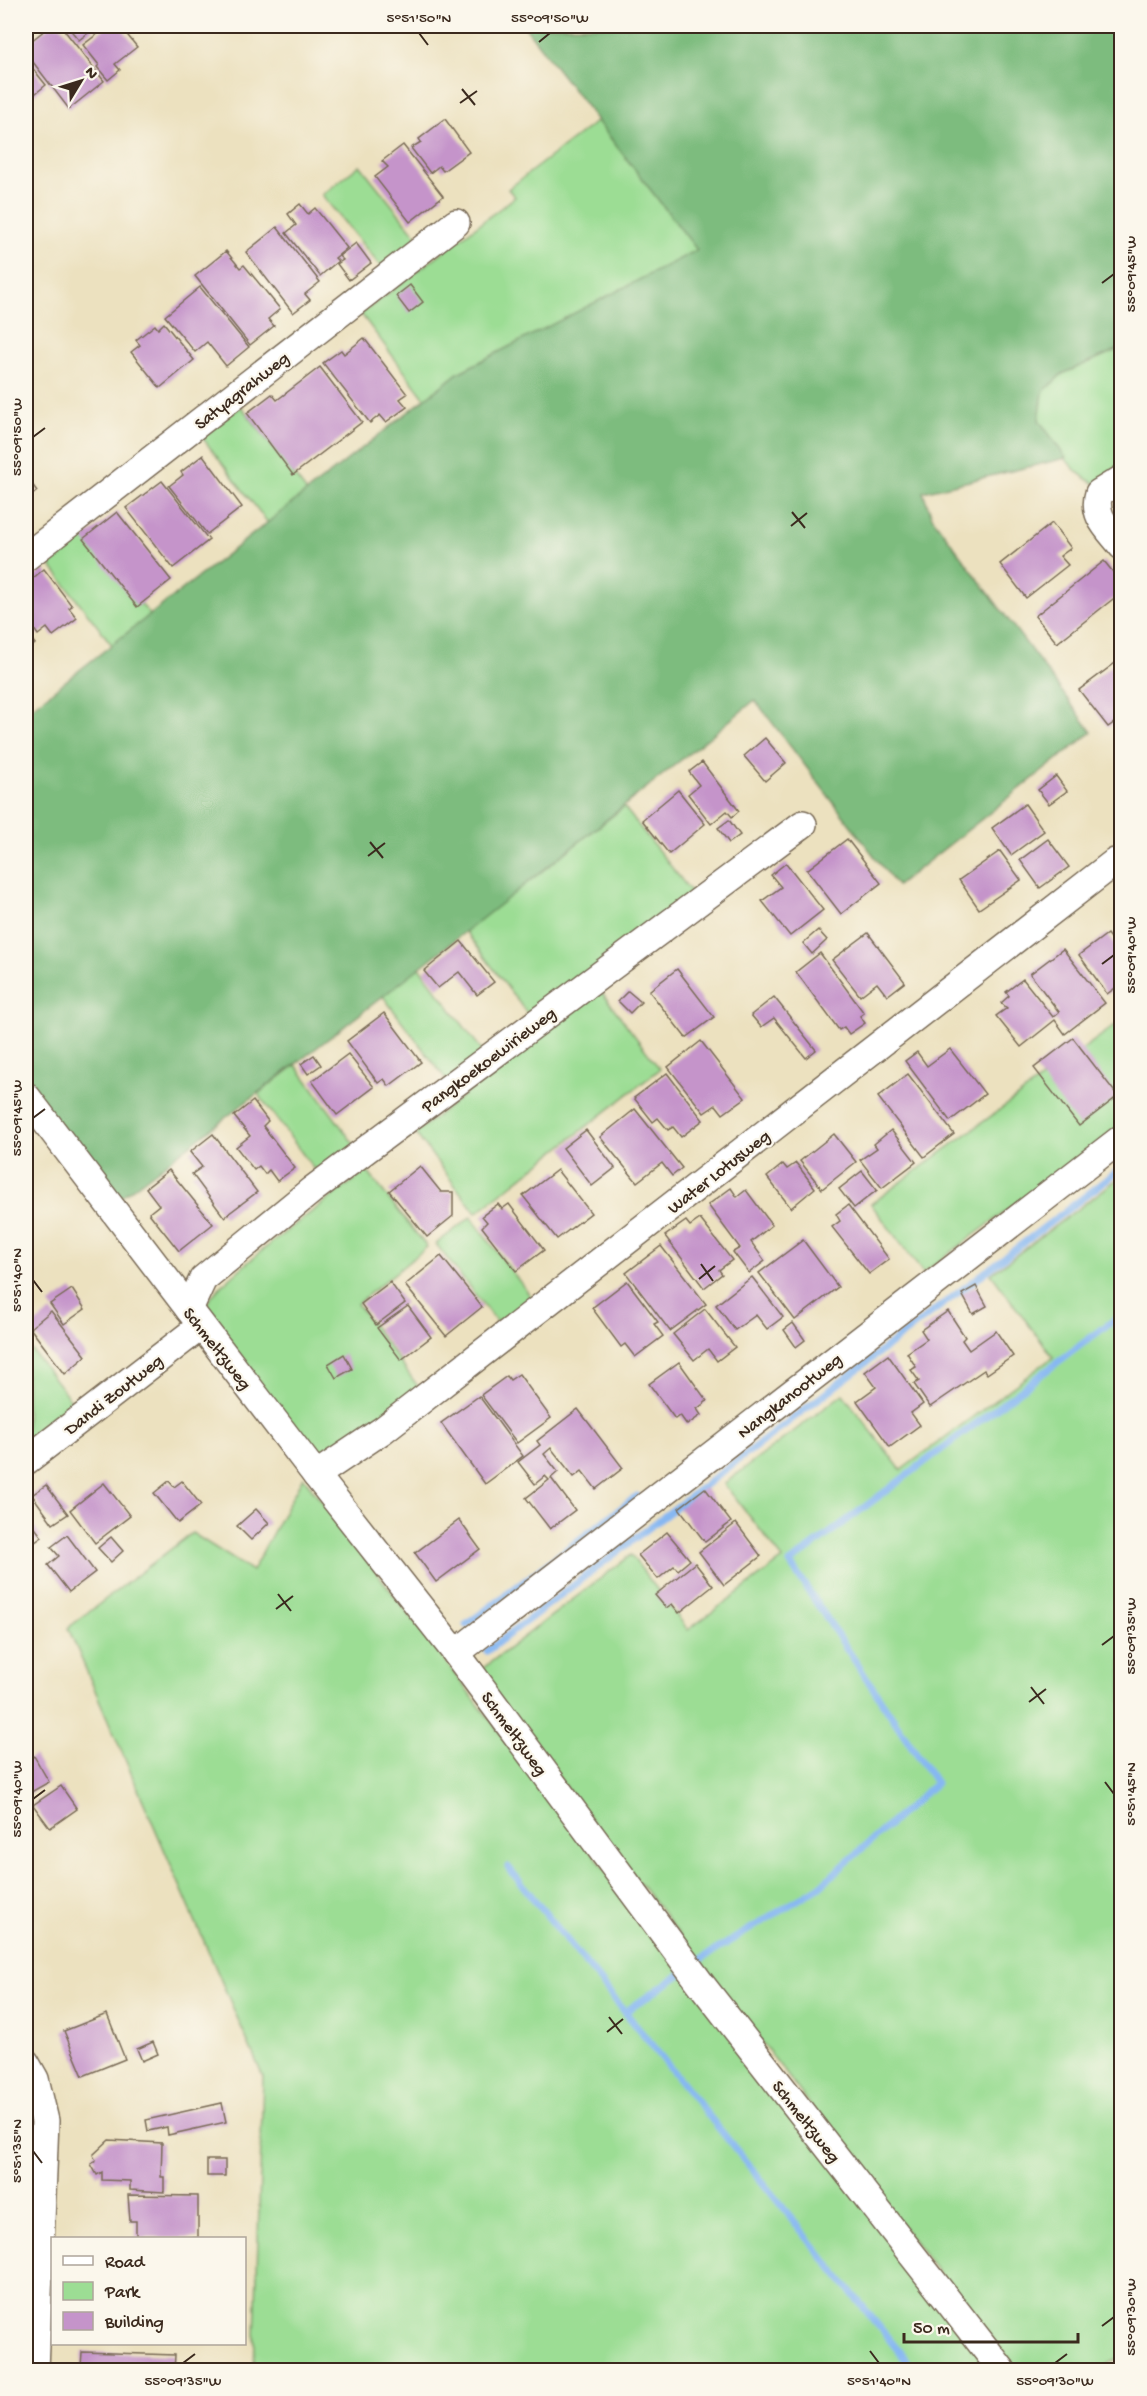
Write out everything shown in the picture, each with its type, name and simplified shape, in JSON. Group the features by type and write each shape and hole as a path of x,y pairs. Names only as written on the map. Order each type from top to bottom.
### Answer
{"street":[{"name":"Satyagrahweg","path":"26,557 456,223"},
{"path":"1122,479 1099,493 1096,503 1097,513 1122,546"},
{"name":"Pangkoekoewirieweg","path":"195,1318 203,1279 312,1190 803,824"},
{"name":"Water Lotusweg","path":"316,1475 383,1430 1115,862"},
{"name":"Schmeltzweg","path":"26,1096 316,1475 456,1653 677,1953 1002,2370"},
{"name":"Nangkanootweg","path":"456,1653 1122,1138"},
{"name":"Dandi Zoutweg","path":"26,1461 195,1318"},
{"path":"26,2063 35,2079 45,2121 36,2370"}],"green space":[{"path":"524,26 1121,26 1121,348 1062,374 1043,392 1039,420 1066,458 923,492 932,517 1092,732 897,886 755,700 438,954 116,1201 26,1082 26,712 458,373 697,250"},
{"path":"597,121 698,250 458,373 425,399 361,314 515,197 508,189"},
{"path":"360,165 423,244 386,273 322,195"},
{"path":"1121,348 1121,482 1107,485 1095,483 1083,477 1063,456 1039,420 1043,392 1062,374"},
{"path":"241,406 307,492 268,523 201,436"},
{"path":"88,535 150,615 112,645 50,565"},
{"path":"624,807 696,898 535,1024 465,931"},
{"path":"419,967 488,1058 451,1086 382,995"},
{"path":"600,990 660,1069 476,1213 415,1133"},
{"path":"1121,1021 1121,1126 923,1273 871,1204"},
{"path":"296,1065 362,1155 325,1184 258,1094"},
{"path":"367,1171 427,1247 357,1304 420,1389 326,1453 313,1449 203,1312 216,1292 260,1252"},
{"path":"1119,1178 1122,1182 1121,2355 1101,2370 1013,2370 478,1672 631,1555 688,1630 783,1559 724,1484 843,1394 901,1470 1053,1357 991,1274"},
{"path":"471,1217 535,1302 501,1328 436,1244"},
{"path":"26,1343 78,1409 26,1449"},
{"path":"303,1477 991,2370 254,2370 263,2077 68,1628 192,1533 252,1571"}],"building":[{"path":"50,26 61,26 104,81 69,109 26,53 26,45"},
{"path":"67,26 97,26 79,40"},
{"path":"108,26 120,26 137,47 115,64 120,70 108,80 83,45"},
{"path":"26,60 46,85 26,101"},
{"path":"445,119 469,152 443,171 439,166 430,173 411,148 421,142 419,139"},
{"path":"403,145 443,196 410,222 375,177 388,167 382,161"},
{"path":"300,204 308,214 315,208 347,248 335,258 338,261 320,276 286,233 296,225 288,214"},
{"path":"277,227 320,282 305,294 310,300 293,313 246,252"},
{"path":"356,243 371,263 349,280 337,264 343,260 339,256"},
{"path":"226,251 240,268 244,265 280,309 268,319 274,326 250,345 195,276"},
{"path":"410,285 423,302 409,313 396,296"},
{"path":"200,287 249,347 226,366 207,342 195,352 165,316"},
{"path":"164,323 194,360 160,388 131,352 140,345 136,340 155,325 158,329"},
{"path":"364,338 407,394 400,399 407,407 386,422 380,415 370,423 323,363 341,350 344,354"},
{"path":"320,367 362,422 293,475 247,413 272,394 277,400"},
{"path":"203,455 242,507 207,534 169,486 183,475 181,472"},
{"path":"26,476 37,491 26,500"},
{"path":"162,481 209,540 173,568 126,508"},
{"path":"117,512 171,580 137,607 83,539"},
{"path":"1052,523 1071,548 1060,556 1068,565 1026,598 1000,564"},
{"path":"1104,561 1122,583 1122,592 1057,643 1035,616"},
{"path":"44,569 72,606 69,608 77,618 53,636 47,628 38,635 26,618 26,584"},
{"path":"26,632 35,644 26,652"},
{"path":"1122,658 1122,717 1108,727 1079,690"},
{"path":"765,738 786,763 765,781 744,756"},
{"path":"702,762 739,811 732,817 727,811 711,824 688,794 699,785 689,772"},
{"path":"1056,776 1067,791 1049,804 1038,790"},
{"path":"678,790 705,824 669,854 642,820"},
{"path":"1025,804 1044,831 1011,855 992,828"},
{"path":"729,820 740,835 729,843 718,828"},
{"path":"847,839 881,883 841,914 807,870"},
{"path":"1048,839 1069,867 1040,888 1020,860"},
{"path":"1000,851 1021,880 979,909 959,880"},
{"path":"786,863 823,910 790,936 762,901 781,887 771,875"},
{"path":"818,930 827,940 812,954 803,943"},
{"path":"868,933 905,982 887,996 877,983 860,996 832,960"},
{"path":"1107,934 1122,954 1122,983 1107,994 1079,955"},
{"path":"461,941 494,982 477,995 459,972 438,988 424,971"},
{"path":"1063,949 1105,1003 1065,1034 1055,1020 1021,1047 996,1016 1007,1008 1001,1003 1009,996 1006,992 1023,979 1053,1017 1059,1012 1030,974"},
{"path":"820,953 864,1013 860,1016 865,1023 849,1034 844,1027 839,1030 796,972"},
{"path":"677,969 714,1017 686,1038 649,991"},
{"path":"628,991 641,1002 630,1013 618,1001"},
{"path":"774,997 816,1050 806,1058 774,1018 761,1027 751,1015"},
{"path":"384,1013 421,1062 389,1086 384,1079 378,1083 347,1041"},
{"path":"1073,1038 1118,1096 1079,1126 1034,1068"},
{"path":"701,1041 745,1098 723,1114 716,1105 704,1113 668,1067"},
{"path":"950,1049 985,1094 950,1121 905,1061 917,1052 927,1066"},
{"path":"348,1054 374,1087 337,1115 312,1081"},
{"path":"314,1055 321,1065 308,1074 301,1064"},
{"path":"667,1073 703,1120 681,1137 673,1127 668,1130 658,1118 653,1122 634,1098"},
{"path":"908,1074 954,1134 924,1157 878,1097"},
{"path":"253,1101 268,1121 263,1126 295,1168 277,1181 269,1170 265,1174 259,1166 254,1170 236,1147 250,1136 234,1116"},
{"path":"635,1109 682,1168 672,1176 662,1163 637,1182 600,1137"},
{"path":"586,1130 615,1168 592,1186 563,1148"},
{"path":"891,1130 916,1162 882,1188 860,1160 877,1148 874,1144"},
{"path":"213,1134 257,1192 224,1217 192,1174 202,1167 190,1152"},
{"path":"834,1134 856,1162 822,1189 800,1161"},
{"path":"796,1163 815,1188 791,1208 767,1177 783,1164 787,1169"},
{"path":"420,1166 441,1192 453,1192 453,1216 427,1237 389,1191"},
{"path":"169,1170 213,1224 179,1251 149,1213 159,1205 146,1188"},
{"path":"557,1170 591,1213 557,1239 523,1196"},
{"path":"862,1171 877,1190 854,1208 839,1189"},
{"path":"731,1188 737,1197 746,1190 772,1225 751,1242 765,1261 749,1273 733,1252 740,1248 708,1205"},
{"path":"498,1204 502,1209 509,1204 544,1250 516,1271 482,1227 487,1222 482,1216"},
{"path":"848,1205 889,1259 869,1274 832,1227 840,1221 836,1214"},
{"path":"700,1219 732,1260 719,1270 722,1274 704,1288 665,1236 686,1221 690,1226"},
{"path":"803,1240 838,1287 795,1320 759,1273"},
{"path":"661,1246 706,1304 670,1331 626,1273"},
{"path":"441,1256 482,1307 446,1336 405,1285"},
{"path":"752,1277 783,1317 767,1329 756,1315 735,1330 716,1305"},
{"path":"627,1281 658,1322 654,1324 663,1336 635,1357 625,1344 621,1347 592,1308"},
{"path":"390,1282 405,1303 376,1325 361,1304"},
{"path":"976,1286 987,1306 973,1314 962,1294"},
{"path":"72,1289 85,1309 64,1324 50,1304"},
{"path":"408,1306 431,1337 401,1360 377,1328"},
{"path":"705,1309 735,1347 717,1361 708,1349 694,1360 673,1334"},
{"path":"51,1311 86,1356 65,1374 30,1328"},
{"path":"948,1311 965,1337 962,1340 969,1350 996,1331 1013,1356 987,1374 984,1370 930,1407 914,1384 919,1381 911,1370 916,1367 907,1353 927,1339 921,1330"},
{"path":"793,1323 805,1340 796,1347 784,1330"},
{"path":"344,1354 352,1369 336,1378 328,1364"},
{"path":"888,1355 923,1404 911,1413 920,1425 890,1447 857,1401 876,1387 865,1372"},
{"path":"679,1362 707,1401 697,1409 701,1415 687,1425 680,1415 675,1419 649,1384"},
{"path":"519,1374 551,1418 517,1443 481,1395 507,1376 510,1380"},
{"path":"479,1396 523,1456 485,1484 441,1423"},
{"path":"578,1409 623,1468 596,1489 582,1471 574,1477 551,1448 544,1454 558,1472 551,1478 575,1510 550,1529 526,1498 549,1480 545,1476 535,1484 518,1462 540,1445 537,1441"},
{"path":"169,1481 174,1487 182,1481 201,1505 178,1523 154,1493"},
{"path":"104,1483 130,1516 95,1543 70,1510"},
{"path":"46,1485 68,1514 53,1524 32,1495"},
{"path":"705,1488 731,1522 705,1542 679,1508"},
{"path":"256,1509 269,1523 251,1540 237,1526"},
{"path":"26,1516 42,1537 28,1547 26,1543"},
{"path":"459,1520 480,1549 436,1582 415,1553"},
{"path":"736,1523 761,1556 724,1585 699,1552"},
{"path":"667,1532 690,1560 678,1570 674,1566 658,1579 638,1555"},
{"path":"67,1535 95,1572 69,1592 48,1565 59,1556 51,1547"},
{"path":"111,1537 123,1551 111,1562 98,1548"},
{"path":"695,1563 713,1586 679,1613 672,1604 666,1608 655,1595"},
{"path":"34,1756 49,1782 26,1795 26,1761"},
{"path":"61,1786 77,1809 50,1828 33,1805"},
{"path":"107,2014 125,2059 83,2076 64,2031"},
{"path":"153,2042 158,2054 142,2061 137,2049"},
{"path":"222,2103 226,2122 168,2135 167,2127 148,2131 146,2120"},
{"path":"109,2140 162,2143 161,2177 164,2177 164,2192 130,2190 130,2181 102,2180 102,2172 97,2175 91,2164 96,2161 93,2155"},
{"path":"207,2160 225,2160 225,2176 207,2176"},
{"path":"128,2195 198,2196 198,2237 136,2237 136,2221 130,2221"},
{"path":"82,2352 175,2355 174,2370 63,2370 63,2366 81,2367"}],"waterway":[{"path":"487,1651 1122,1168"},
{"path":"693,1964 819,1887 936,1783 790,1563 1122,1314"},
{"path":"466,1625 637,1496"},
{"path":"508,1867 914,2370"},
{"path":"625,2012 685,1971"}]}
